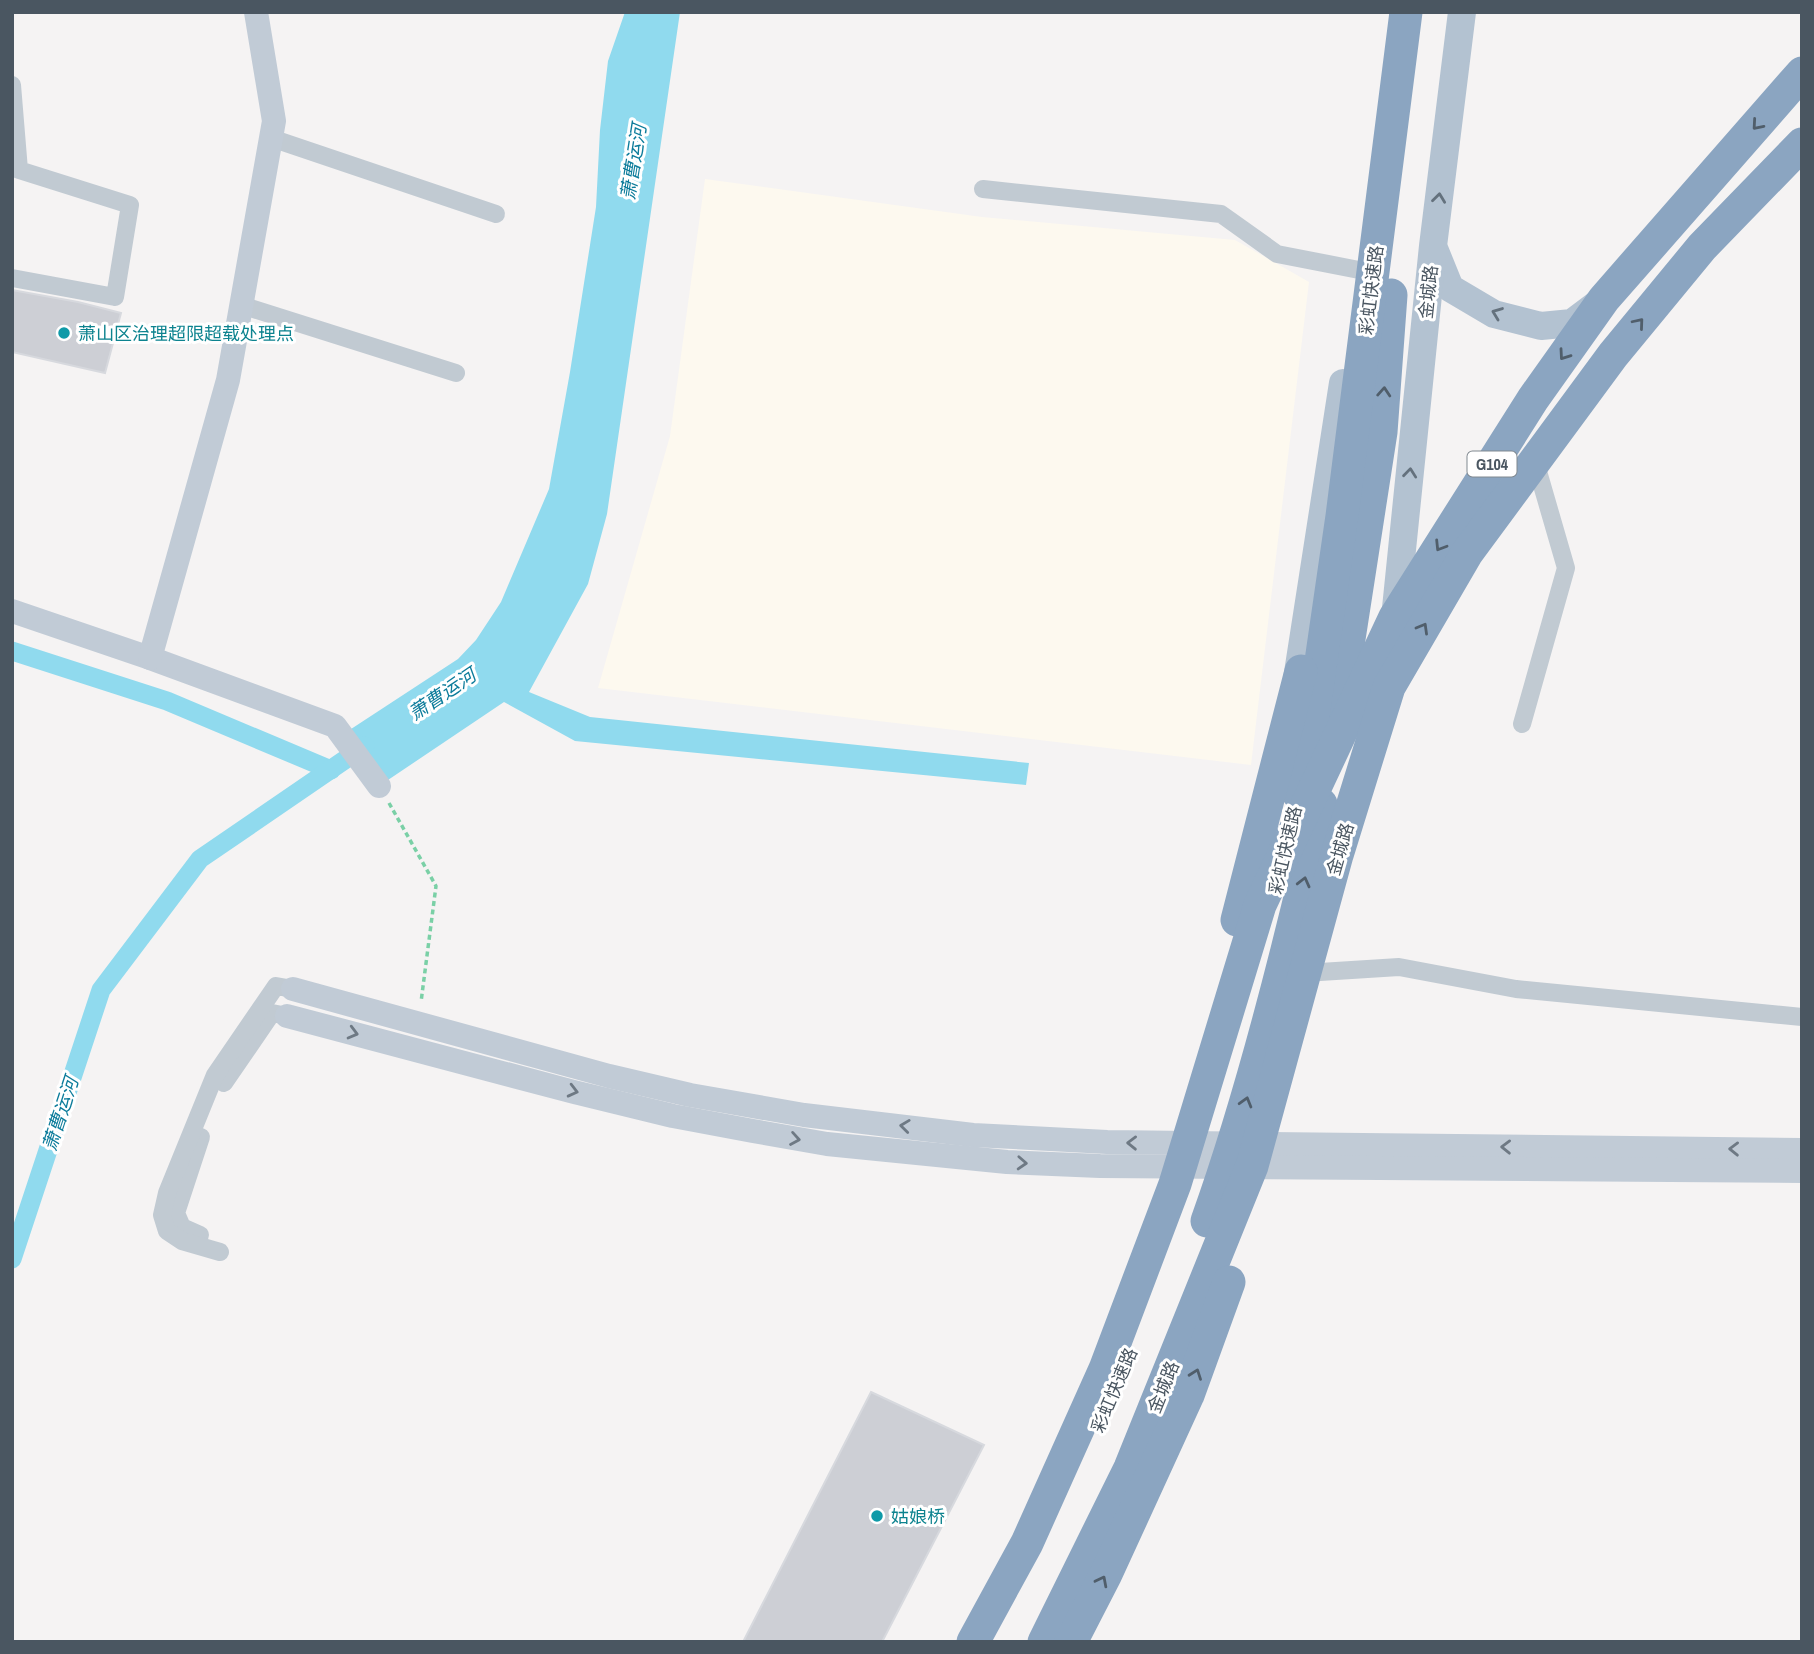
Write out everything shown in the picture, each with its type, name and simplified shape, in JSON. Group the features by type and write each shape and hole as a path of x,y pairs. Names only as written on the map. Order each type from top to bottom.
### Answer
{"highway":[{"name":"彩虹快速路","path":"991,1642 1047,1538 1111,1400 1216,1110 1265,941 1307,758 1342,516 1406,12"},
{"name":"彩虹快速路","path":"1029,1642 1137,1408 1175,1312 1232,1151 1275,999 1314,844 1348,661 1381,432 1391,293 1427,12"},
{"name":"G104","path":"1260,905 1395,617 1533,400 1604,299 1802,73"},
{"name":"G104","path":"1389,687 1468,552 1613,355 1702,247 1802,144"},
{"path":"1071,1642 1106,1574 1188,1395 1246,1235 1303,1056 1320,972 1369,622 1381,432"},
{"path":"958,1642 1012,1539 1093,1360 1154,1203 1210,1026 1342,516"},
{"name":"金城路","path":"1044,1642 1130,1468 1256,1155 1337,855 1389,687"},
{"path":"973,1642 1027,1543 1099,1381 1184,1155 1260,905"}],"main road":[{"path":"1260,905 1327,491 1376,150 1392,12"},
{"name":"金城路","path":"1389,687 1433,246 1462,12"},
{"path":"1433,246 1450,288 1494,314 1541,326 1572,323 1604,299"}],"street":[{"path":"150,658 228,380 274,121 256,12"},
{"path":"12,85 19,170 130,205 115,297 12,278"},
{"path":"271,138 496,214"},
{"path":"983,189 1221,214 1277,254 1359,270"},
{"path":"241,305 456,373"},
{"path":"1522,724 1566,568 1535,461"},
{"path":"12,611 335,726 379,786"},
{"path":"1320,972 1399,967 1516,989 1802,1017"},
{"path":"1184,1155 1107,1142 973,1135 804,1115 690,1095 609,1076 276,986 215,1075 167,1193 162,1215 167,1231 182,1241 222,1247 182,1227 176,1213 199,1144 225,1080 272,1013 673,1116 827,1144 1007,1162 1100,1166 1184,1155 1802,1150"},
{"path":"1256,1155 1802,1171"}],"path":[{"path":"379,786 436,886 418,1024"}],"shaded area":[{"path":"705,179 982,217 1235,240 1309,282 1251,765 598,688 670,436"}],"water":[{"path":"625,12 680,12 607,514 588,584 529,692 590,717 1029,763 1026,785 575,741 504,702 385,782 348,731 458,659 476,640 501,602 549,489 596,207 600,130 608,61"}],"building":[{"name":"萧山区治理超限超载处理点","path":"12,290 121,313 105,373 12,352"},
{"name":"姑娘桥","path":"871,1392 984,1445 882,1642 743,1642"}],"waterway":[{"path":"12,651 167,701 331,770"},
{"name":"萧曹运河","path":"12,1259 101,990 200,859 365,746"}],"place":[{"name":"萧山区治理超限超载处理点","path":"64,333"},
{"name":"姑娘桥","path":"877,1516"}]}
